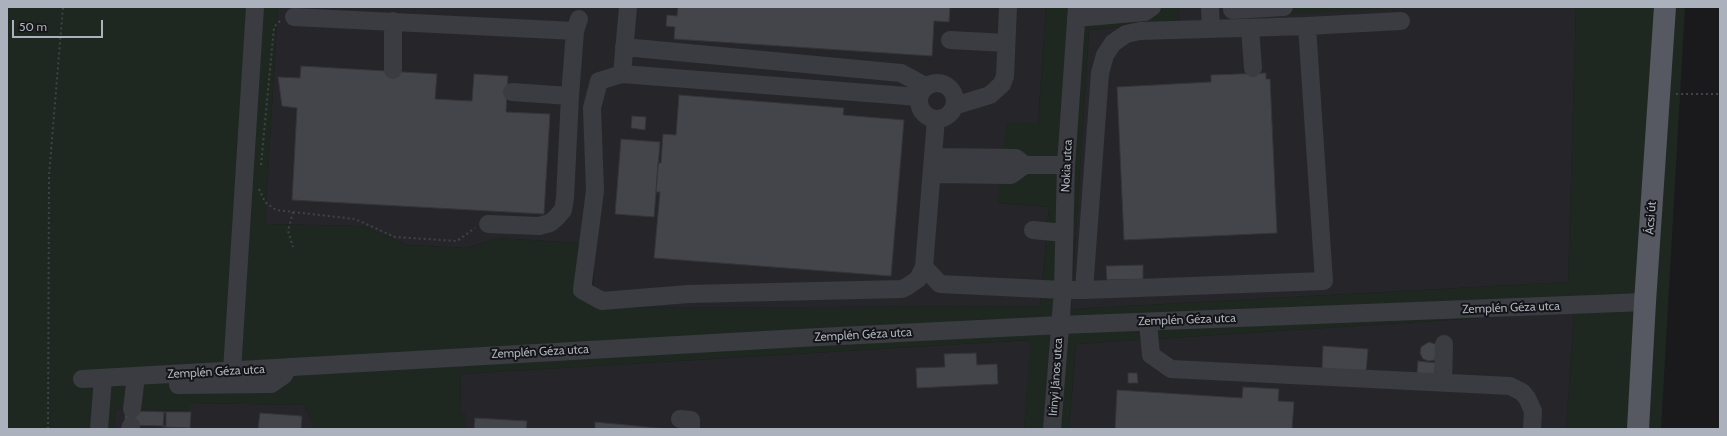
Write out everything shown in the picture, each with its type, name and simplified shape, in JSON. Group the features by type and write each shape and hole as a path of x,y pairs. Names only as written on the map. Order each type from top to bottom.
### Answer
{"main road":[{"name":"Ácsi út","path":"1638,429 1665,7"}],"street":[{"path":"232,371 255,7"},
{"path":"622,7 628,7 622,74"},
{"path":"954,106 990,96 1002,84 1005,76 1008,7"},
{"path":"1076,12 1145,12 1152,7"},
{"path":"1210,7 1211,29"},
{"path":"1232,7 1232,10 1284,7"},
{"name":"Nokia utca","path":"1060,325 1063,290 1066,164 1076,12"},
{"path":"294,16 338,13 393,22 577,25 570,96 565,198 563,210 550,223 539,226 488,224"},
{"path":"1084,290 1100,73 1105,55 1113,43 1126,34 1140,31 1307,26 1401,21"},
{"path":"393,22 393,70"},
{"path":"924,267 940,284 1063,290 1324,281 1307,26"},
{"path":"1250,28 1253,68"},
{"path":"950,40 1006,43"},
{"path":"624,47 901,73 922,92"},
{"path":"810,89 811,65"},
{"path":"922,92 920,110 930,118 936,119 948,115 954,106 954,94 947,85 936,82 922,92 810,89 622,74 599,81 592,108 595,192 582,290 602,301 688,294 902,289 914,283 918,279 924,267 936,119"},
{"path":"512,92 570,96"},
{"path":"933,165 1016,158 1025,165 1066,164"},
{"path":"1033,230 1064,233"},
{"name":"Zemplén Géza utca","path":"82,379 800,338 1060,325 1645,302"},
{"path":"1148,322 1151,355 1171,369 1510,386 1522,392 1530,404 1532,411 1532,429"},
{"name":"Irinyi János utca","path":"1052,429 1060,325"},
{"path":"1443,383 1444,344"},
{"path":"160,375 167,381 179,386 271,384 284,376 288,367"},
{"path":"131,421 136,376"},
{"path":"99,429 103,378"}],"path":[{"path":"48,429 49,175 63,7"},
{"path":"261,166 274,27 284,16 294,16"},
{"path":"1659,94 1720,94"},
{"path":"259,189 265,202 276,210 354,219 395,237 457,241 478,226 488,224"},
{"path":"292,212 288,231 293,247"}],"shaded area":[{"path":"7,7 278,7 265,224 362,226 408,245 466,248 498,238 594,244 593,308 1040,306 1049,207 998,203 1006,122 1038,123 1046,7 1178,7 1180,23 1089,30 1071,309 1568,282 1576,7 1685,7 1661,429 1566,429 1574,312 1076,344 1069,429 1024,429 1030,340 461,374 460,413 466,414 466,429 315,429 304,405 189,403 189,411 116,409 114,429 7,429"},
{"path":"278,7 1046,7 1038,123 998,203 1049,207 1040,306 593,308 594,244 498,238 466,248 408,245 362,226 265,224"},
{"path":"1178,7 1383,9 1383,7 1576,7 1568,282 1071,309 1089,30 1180,23"},
{"path":"1228,7 1383,7 1383,9 1236,17"},
{"path":"1574,312 1566,429 1069,429 1076,344"},
{"path":"1031,340 1024,429 466,429 466,414 460,413 461,374"},
{"path":"189,403 304,405 315,429 114,429 116,409 189,411"}],"building":[{"path":"678,7 950,7 949,22 934,21 932,56 674,39 675,27 666,26 667,15 677,16"},
{"path":"301,66 437,74 435,99 472,101 474,74 508,76 506,112 550,114 544,214 292,200 297,108 282,106 278,77 300,78"},
{"path":"1266,73 1266,79 1270,79 1277,233 1124,240 1117,87 1211,82 1211,75"},
{"path":"679,95 844,108 843,115 904,120 891,276 654,258 660,192 656,192 658,163 661,163 663,134 676,135"},
{"path":"632,116 646,117 645,130 631,128"},
{"path":"621,139 660,142 654,217 615,214"},
{"path":"1143,265 1143,279 1107,280 1106,266"},
{"path":"1429,342 1437,345 1435,360 1429,361 1423,359 1420,353 1421,347"},
{"path":"1323,346 1368,349 1366,371 1322,369"},
{"path":"976,353 977,365 997,364 998,384 917,388 916,368 945,367 944,354"},
{"path":"1418,361 1436,363 1434,375 1417,373"},
{"path":"1128,373 1137,373 1138,383 1128,383"},
{"path":"1243,387 1279,389 1278,401 1294,402 1292,429 1115,429 1117,390 1242,398"},
{"path":"125,411 166,412 166,426 125,425"},
{"path":"164,412 191,412 190,428 163,427"},
{"path":"260,413 302,416 301,429 258,429"},
{"path":"475,418 527,421 526,429 474,429"},
{"path":"595,422 668,429 595,429"}]}
